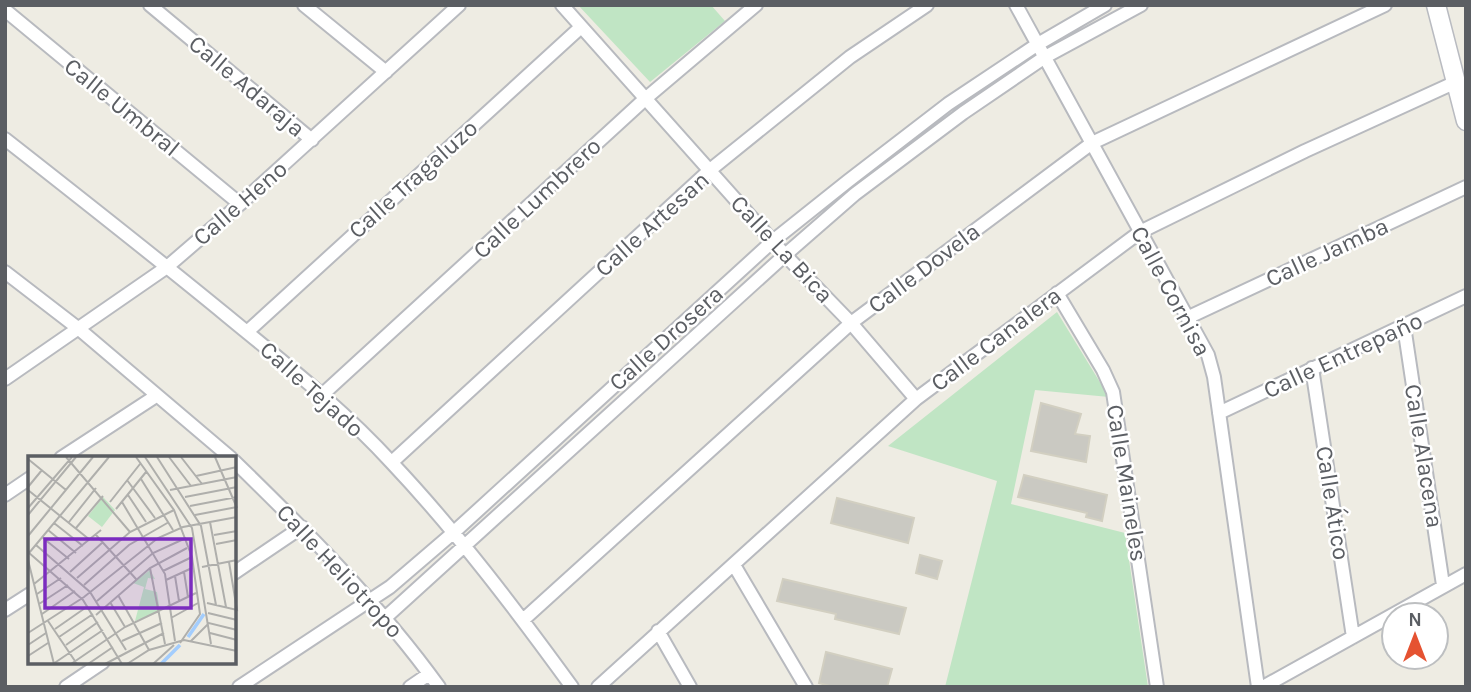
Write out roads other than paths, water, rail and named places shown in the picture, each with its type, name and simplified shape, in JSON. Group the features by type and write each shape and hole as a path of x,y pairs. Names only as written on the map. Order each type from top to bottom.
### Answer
{"main road":[{"path":"1436,5 1466,121"}],"street":[{"name":"Calle Adaraja","path":"150,5 312,140"},
{"path":"304,5 386,72"},
{"name":"Calle La Bica","path":"562,5 916,399"},
{"name":"Calle Lumbrero","path":"323,394 645,99 756,5"},
{"name":"Calle Artesan","path":"392,462 710,170 850,57 927,5"},
{"name":"Calle Cornisa","path":"1016,5 1208,355 1214,377 1261,687"},
{"name":"Calle Drosera","path":"239,687 390,587 453,533 774,240 948,104 1038,44 1105,5"},
{"name":"Calle Drosera","path":"386,618 855,194 963,113 1045,57 1141,5"},
{"name":"Calle Dovela","path":"523,620 851,324 1092,143 1385,5"},
{"name":"Calle Heno","path":"5,379 167,267 312,140 456,6"},
{"name":"Calle Umbral","path":"5,10 240,204"},
{"name":"Calle Tragaluzo","path":"247,332 581,27"},
{"name":"Calle Canalera","path":"598,687 916,399 1140,232 1305,151 1456,82"},
{"name":"Calle Tejado","path":"5,139 323,394 392,462 453,533 523,620 572,687"},
{"name":"Calle Jamba","path":"1189,317 1466,187"},
{"path":"5,272 79,329 229,456"},
{"name":"Calle Maineles","path":"1057,293 1113,392 1157,687"},
{"name":"Calle Entrepaño","path":"1219,413 1466,296"},
{"name":"Calle Alacena","path":"1404,326 1443,585"},
{"name":"Calle Ático","path":"1312,368 1353,637"},
{"path":"63,456 156,396"},
{"name":"Calle Heliotropo","path":"236,463 302,527 386,618 439,687"},
{"path":"5,495 28,479"},
{"path":"236,572 302,527"},
{"path":"734,565 806,687"},
{"path":"1261,687 1466,574"},
{"path":"5,610 28,595"},
{"path":"658,631 690,687"},
{"path":"66,687 100,664"},
{"path":"410,687 429,674"}]}
